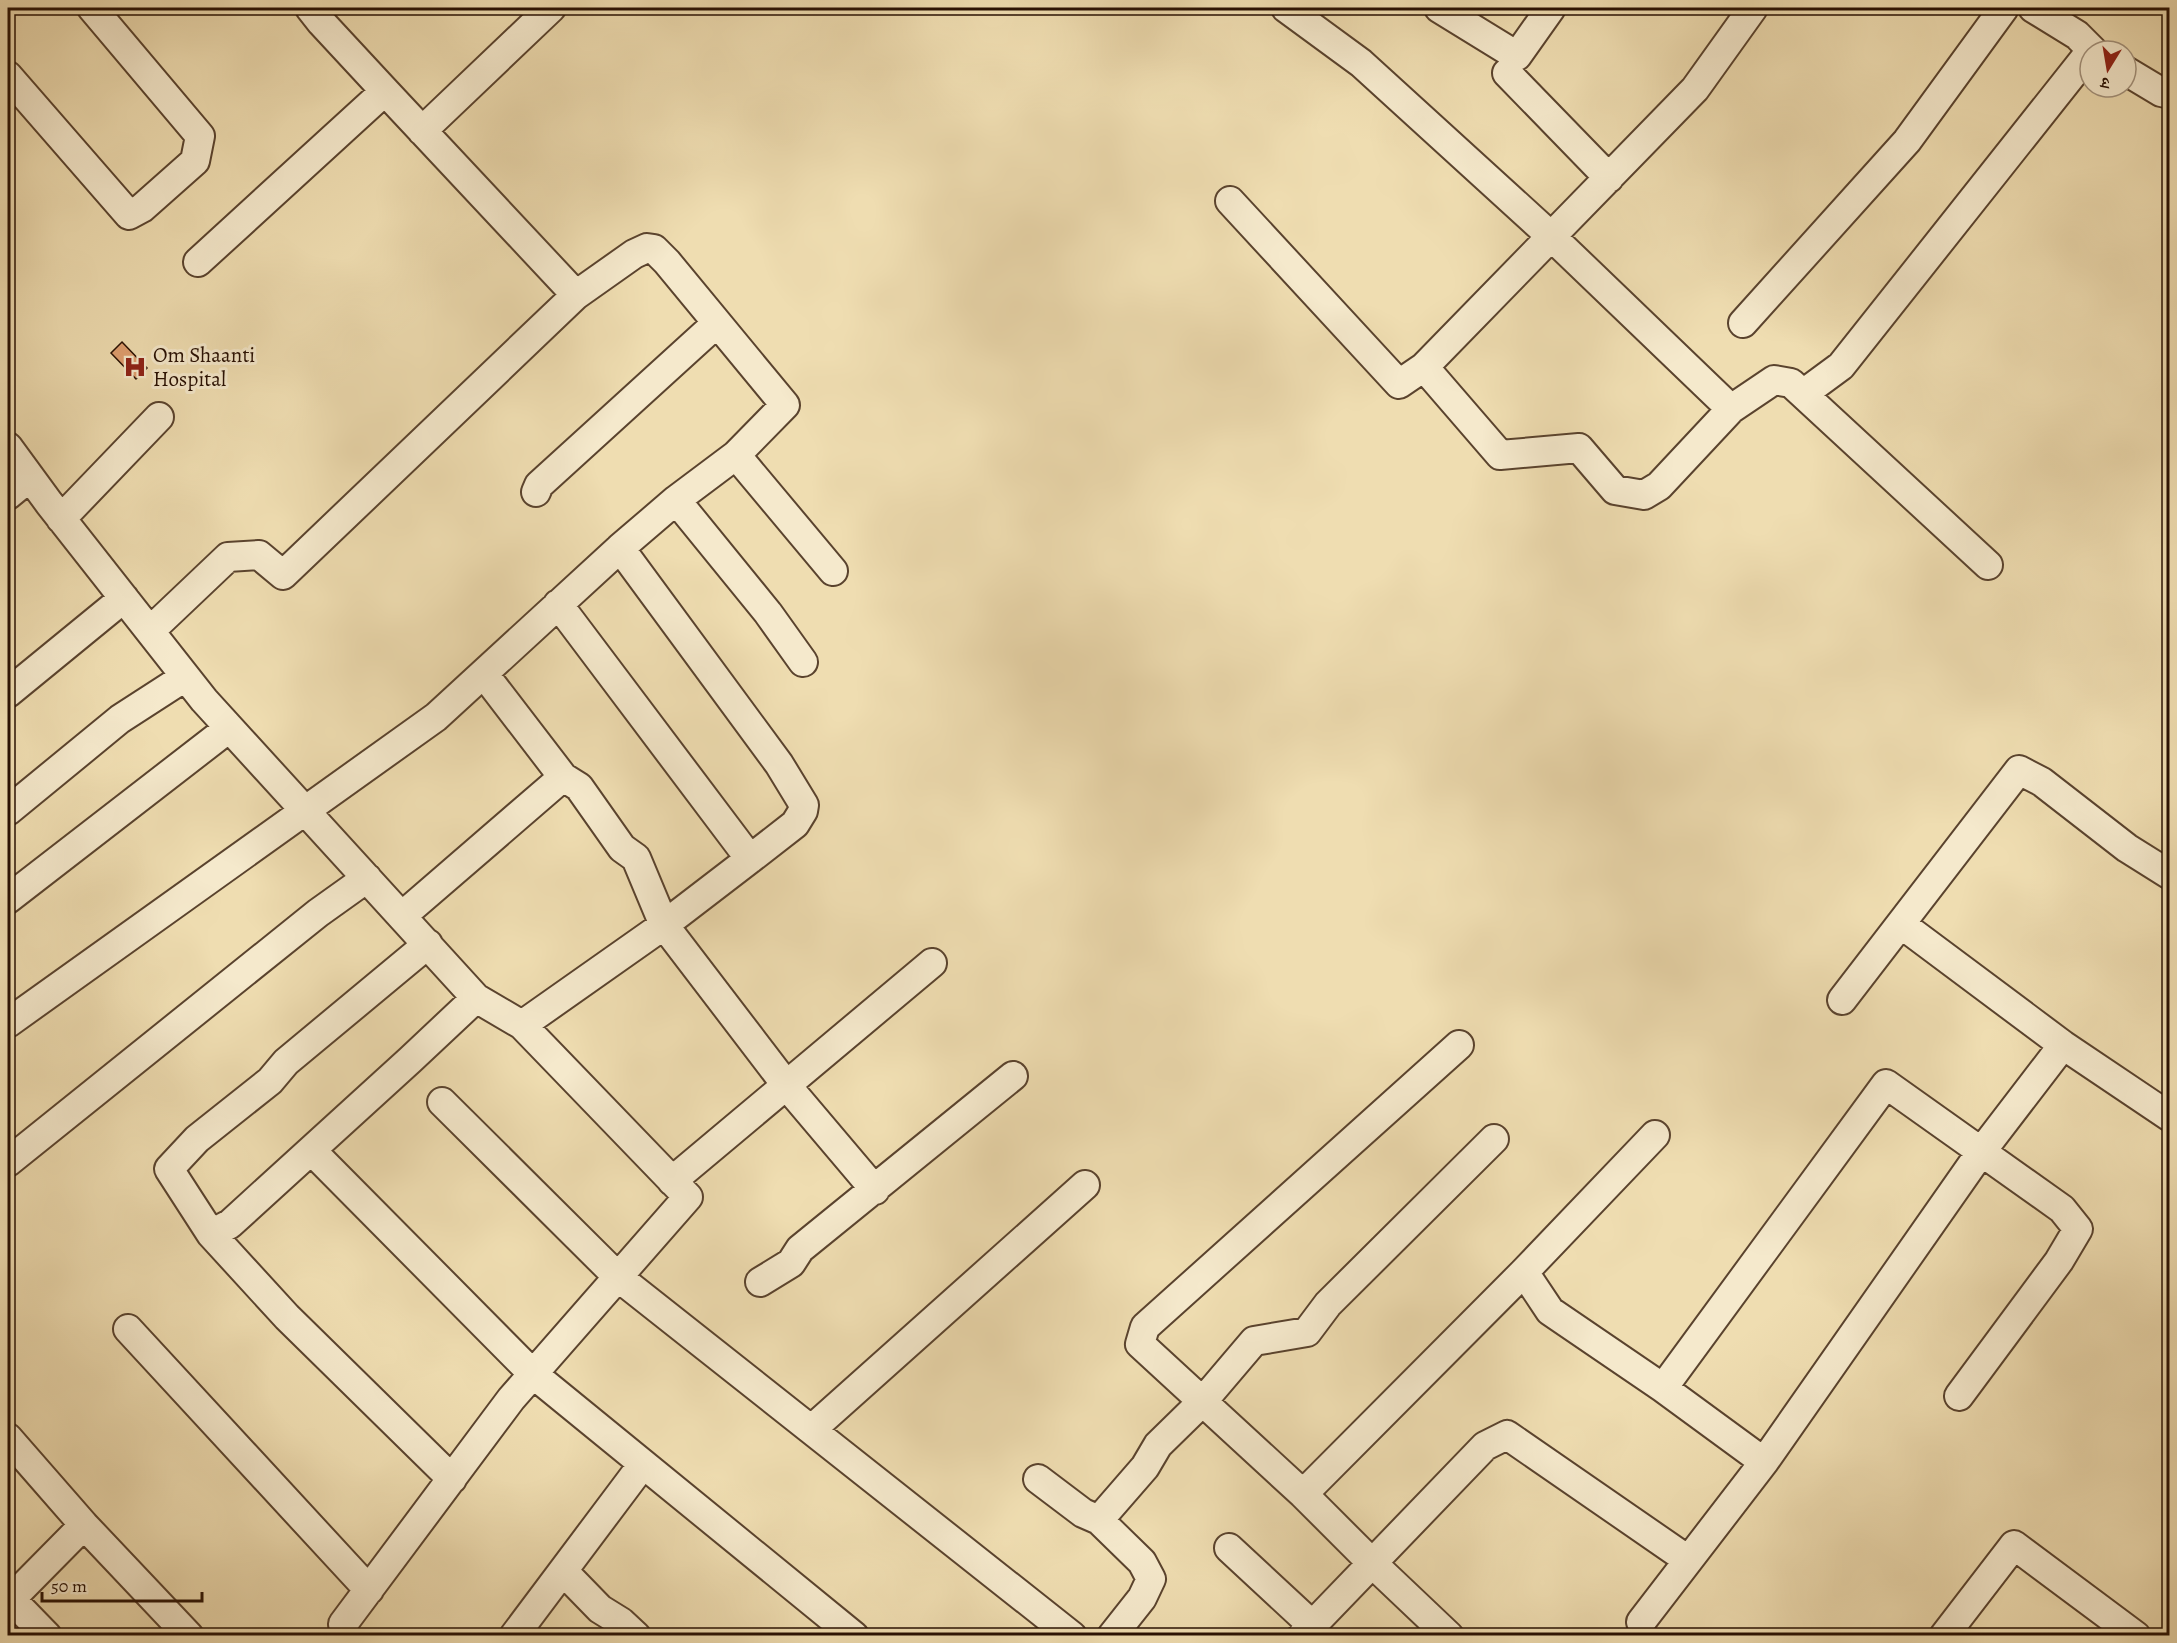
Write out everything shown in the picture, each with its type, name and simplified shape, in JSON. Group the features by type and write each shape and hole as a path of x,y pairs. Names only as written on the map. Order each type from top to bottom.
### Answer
{"street":[{"path":"8,76 129,214 142,208 195,160 200,136 92,8"},
{"path":"310,8 576,295"},
{"path":"423,131 551,8"},
{"path":"1286,8 1361,63 1552,238 1731,410"},
{"path":"1439,8 1517,56 1551,8"},
{"path":"1230,201 1399,384 1424,367 1695,89 1753,8"},
{"path":"1743,322 1907,141 2004,8"},
{"path":"2033,8 2080,39"},
{"path":"1803,394 1841,366 2078,67"},
{"path":"1507,73 1609,178"},
{"path":"2138,78 2161,92 2169,94"},
{"path":"198,262 385,91"},
{"path":"8,1023 436,717 620,548 676,500 736,455 786,405 654,249 647,248 634,254 576,295 283,575 259,555 228,557 150,631"},
{"path":"536,492 539,485 717,323"},
{"path":"1424,367 1500,455 1579,448 1616,490 1644,495 1659,486 1731,410 1774,380 1791,383 1988,565"},
{"path":"61,519 159,417"},
{"path":"8,447 61,519 185,677 229,728 476,998 522,1025 688,1197 511,1399 343,1624 345,1635"},
{"path":"736,455 832,571"},
{"path":"8,495 30,477"},
{"path":"676,500 768,613 802,662"},
{"path":"522,1025 664,925 795,824 803,812 804,805 779,764 620,548"},
{"path":"8,693 124,598"},
{"path":"558,604 750,859"},
{"path":"484,674 563,777 579,787 622,848 636,858 664,925 787,1086 875,1190"},
{"path":"8,811 120,719 185,677"},
{"path":"8,899 229,728"},
{"path":"1842,1000 2019,770 2042,782 2127,848 2169,875"},
{"path":"402,916 563,777"},
{"path":"8,1162 309,921 367,878"},
{"path":"1901,924 2064,1045 2169,1117"},
{"path":"428,944 286,1062 270,1081 197,1139 169,1169 211,1234 286,1317 452,1479"},
{"path":"672,1181 932,963"},
{"path":"211,1234 231,1224 476,998"},
{"path":"1449,1635 1303,1494 1140,1344 1145,1327 1459,1045"},
{"path":"1641,1622 1764,1462 1981,1152 2064,1045"},
{"path":"760,1282 791,1263 800,1249 1013,1076"},
{"path":"1663,1388 1886,1084 2062,1209 2078,1229 2059,1261 1959,1396"},
{"path":"442,1102 618,1277 1072,1635"},
{"path":"1303,1494 1524,1272 1655,1135"},
{"path":"1099,1520 1145,1467 1158,1446 1203,1401 1254,1341 1307,1332 1328,1304 1494,1139"},
{"path":"312,1151 533,1374 854,1635"},
{"path":"812,1429 1085,1185"},
{"path":"1524,1272 1550,1311 1663,1388 1764,1462"},
{"path":"128,1329 369,1590"},
{"path":"1229,1548 1307,1630 1485,1446 1508,1435 1688,1560"},
{"path":"8,1438 84,1526 189,1635"},
{"path":"514,1635 564,1572 643,1464"},
{"path":"1038,1479 1083,1513 1099,1520 1142,1562 1151,1579 1142,1598 1112,1635"},
{"path":"47,1635 9,1601 84,1526"},
{"path":"1944,1635 2014,1545 2136,1635"},
{"path":"564,1572 600,1609 636,1635"}],"building":[{"path":"122,342 147,368 136,379 111,353"}],"place":[{"name":"Om Shaanti Hospital","path":"135,367"}]}
